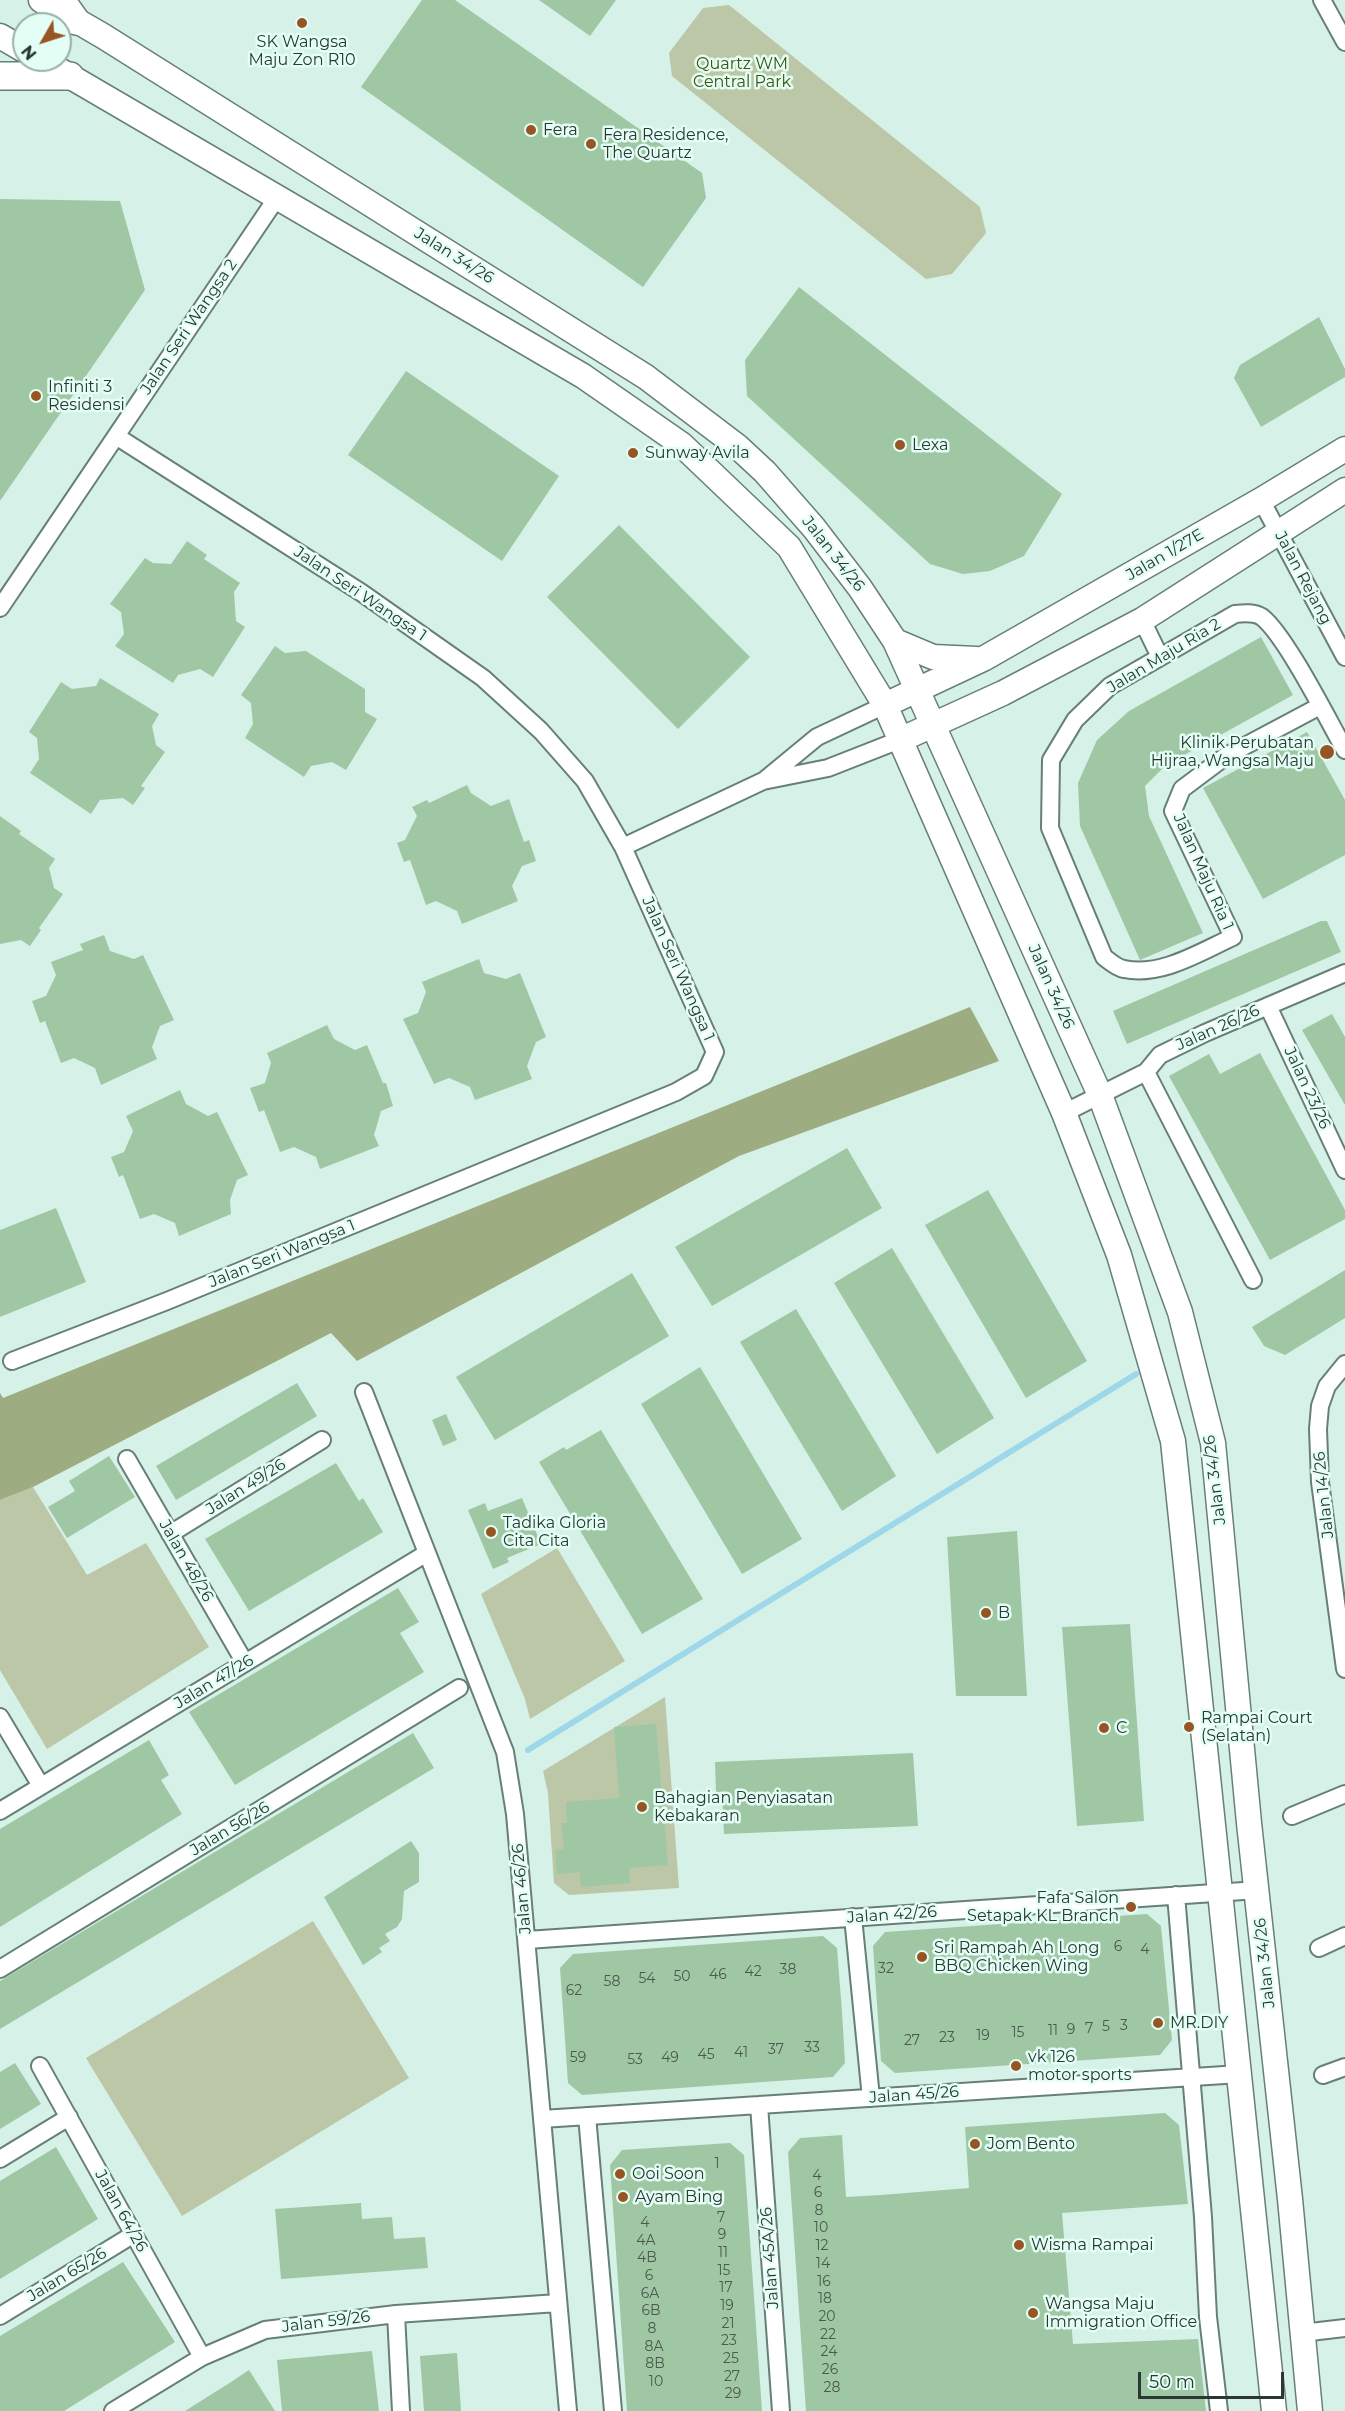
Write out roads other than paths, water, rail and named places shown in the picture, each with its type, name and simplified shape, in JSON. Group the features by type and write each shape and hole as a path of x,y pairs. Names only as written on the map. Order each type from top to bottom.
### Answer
{"main road":[{"name":"Jalan 34/26","path":"41,0 69,10 646,377 737,446 765,472 814,528 860,588 896,641 1100,1095 1180,1312 1213,1443 1248,1812 1258,1890 1310,2411"},
{"name":"Jalan 34/26","path":"63,72 583,376 681,444 789,547 885,705 902,739 1064,1113 1119,1255 1173,1441 1275,2411"},
{"path":"0,76 70,76"},
{"name":"Jalan 1/27E","path":"983,659 1261,501 1345,449"},
{"path":"902,739 1003,693 1142,620 1345,490"},
{"path":"896,641 933,657 957,660 983,659"},
{"path":"885,705 983,659"},
{"path":"963,790 958,763 957,735 978,712 1003,693"}],"street":[{"path":"1322,0 1345,42"},
{"name":"Jalan Seri Wangsa 2","path":"0,608 278,196"},
{"name":"Jalan Seri Wangsa 1","path":"12,1361 167,1301 676,1092 704,1076 715,1052 623,847 585,781 541,731 483,678 362,593 116,436"},
{"name":"Jalan Rejang","path":"1261,501 1345,657"},
{"name":"Jalan Maju Ria 2","path":"1233,937 1156,969 1122,969 1104,957 1050,828 1051,760 1075,720 1110,686 1235,614 1250,613 1262,617 1278,636 1345,750"},
{"path":"1142,620 1160,657"},
{"path":"763,781 817,737 885,705"},
{"name":"Jalan Maju Ria 1","path":"1233,937 1173,811 1182,789 1226,756 1320,706"},
{"path":"623,847 763,781 828,768 902,739"},
{"name":"Jalan 26/26","path":"1064,1113 1146,1072 1160,1055 1345,973"},
{"name":"Jalan 23/26","path":"1268,1006 1340,1145 1345,1170"},
{"path":"1146,1072 1252,1280"},
{"name":"Jalan 14/26","path":"1345,1364 1327,1386 1320,1406 1318,1429 1320,1482 1345,1669"},
{"name":"Jalan 46/26","path":"364,1392 505,1752 515,1814 568,2411"},
{"name":"Jalan 49/26","path":"170,1534 322,1440"},
{"name":"Jalan 48/26","path":"127,1459 245,1663"},
{"name":"Jalan 47/26","path":"0,1811 427,1553"},
{"name":"Jalan 56/26","path":"0,1969 459,1688"},
{"path":"0,1717 41,1786"},
{"path":"1292,1816 1345,1794"},
{"name":"Jalan 42/26","path":"527,1940 1258,1890"},
{"path":"1176,1895 1203,2217 1208,2317 1219,2411"},
{"path":"853,1917 871,2098"},
{"path":"1318,1948 1345,1936"},
{"name":"Jalan 64/26","path":"40,2066 202,2356"},
{"path":"1323,2075 1345,2067"},
{"name":"Jalan 45/26","path":"542,2119 1240,2074"},
{"name":"Jalan 45A/26","path":"759,2105 781,2411"},
{"path":"587,2116 613,2411"},
{"path":"0,2159 69,2117"},
{"name":"Jalan 65/26","path":"0,2316 134,2234"},
{"name":"Jalan 59/26","path":"113,2411 202,2356 265,2330 396,2314 558,2302"},
{"path":"396,2314 401,2411"},
{"path":"1302,2333 1345,2328"}],"waterway":[{"path":"528,1750 1136,1374"}],"place":[{"name":"SK Wangsa Maju Zon R10","path":"302,23"},
{"name":"Fera","path":"531,130"},
{"name":"Fera Residence, The Quartz","path":"591,144"},
{"name":"Infiniti 3 Residensi","path":"36,396"},
{"name":"Lexa","path":"900,445"},
{"name":"Sunway Avila","path":"633,453"},
{"name":"Klinik Perubatan Hijraa, Wangsa Maju","path":"1327,752"},
{"name":"Tadika Gloria Cita Cita","path":"491,1532"},
{"name":"B","path":"986,1613"},
{"name":"Rampai Court (Selatan)","path":"1189,1727"},
{"name":"C","path":"1104,1728"},
{"name":"Bahagian Penyiasatan Kebakaran","path":"642,1807"},
{"name":"Fafa Salon Setapak KL Branch","path":"1131,1907"},
{"name":"Sri Rampah Ah Long BBQ Chicken Wing","path":"922,1957"},
{"name":"MR.DIY","path":"1158,2023"},
{"name":"vk 126 motor sports","path":"1016,2066"},
{"name":"Jom Bento","path":"975,2144"},
{"name":"Ooi Soon","path":"620,2174"},
{"name":"Ayam Bing","path":"623,2197"},
{"name":"Wisma Rampai","path":"1019,2245"},
{"name":"Wangsa Maju Immigration Office","path":"1033,2313"}],"park label":[{"name":"Quartz WM Central Park","path":"742,73"}]}
